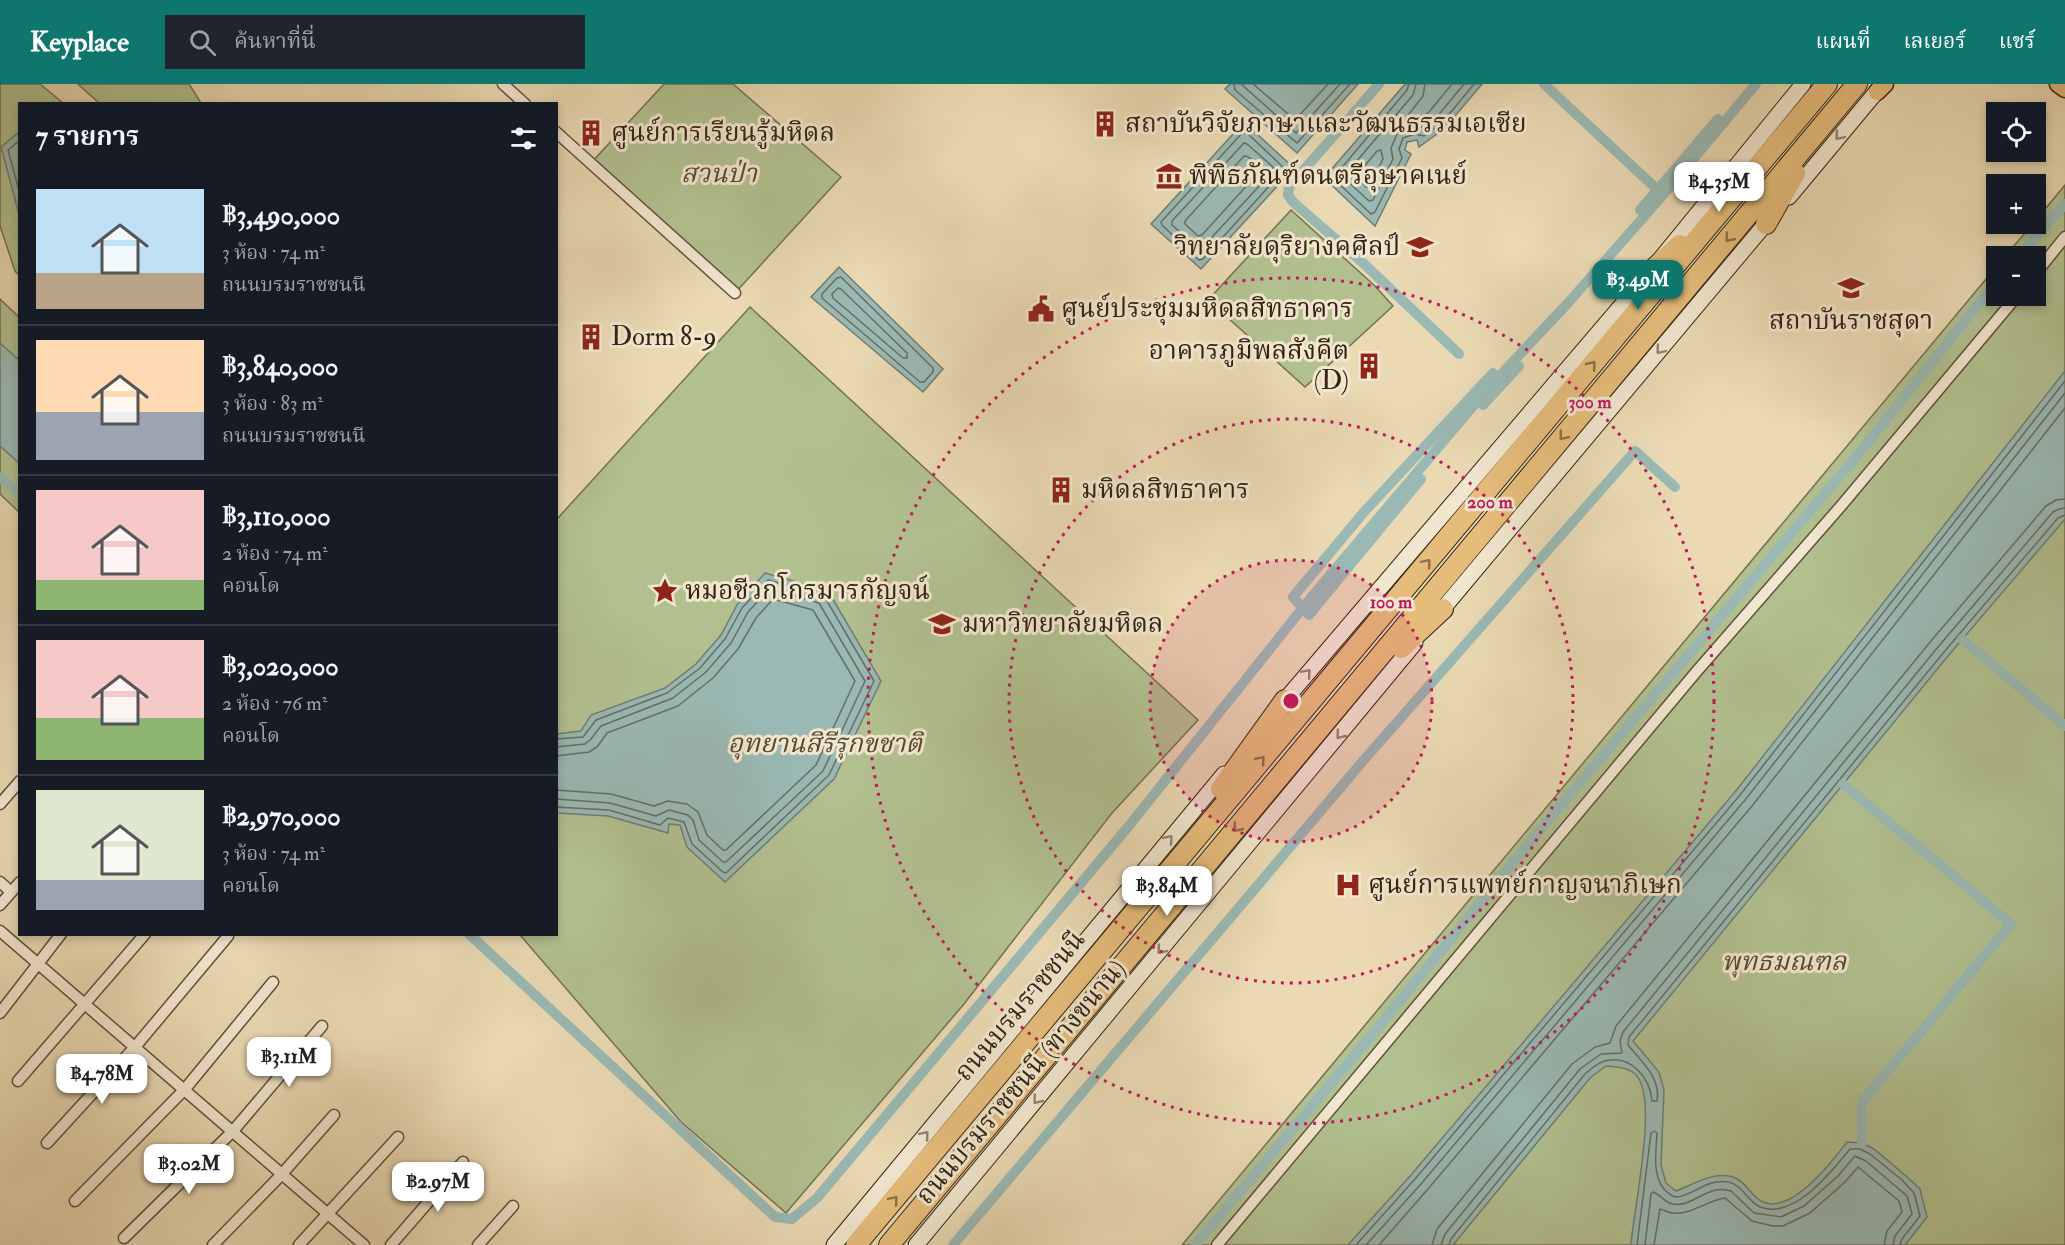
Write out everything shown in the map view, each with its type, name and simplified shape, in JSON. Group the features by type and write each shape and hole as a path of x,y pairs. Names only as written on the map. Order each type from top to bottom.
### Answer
{"highway":[{"name":"ถนนบรมราชชนนี","path":"856,1245 1827,84"},
{"name":"ถนนบรมราชชนนี","path":"889,1245 1857,84"},
{"path":"1766,224 1820,129"},
{"path":"1648,273 1731,200"},
{"path":"1305,747 1386,663 1443,609"},
{"path":"1132,914 1285,700"}],"main road":[{"name":"ถนนบรมราชชนนี (ทางขนาน)","path":"834,1245 1285,700 1648,273 1803,84"},
{"path":"2058,84 2065,89"},
{"name":"ถนนบรมราชชนนี (ทางขนาน)","path":"916,1245 1443,609 1882,87"}],"street":[{"path":"503,84 523,102"},
{"path":"558,134 735,293"},
{"path":"2046,261 2065,237"},
{"path":"1217,1245 1697,671 1841,506 2009,306"},
{"path":"0,804 18,784"},
{"path":"0,882 11,892"},
{"path":"0,905 18,884"},
{"path":"0,931 364,1245"},
{"path":"0,1013 59,936"},
{"path":"18,1081 143,936"},
{"path":"47,1143 135,1047 228,936"},
{"path":"75,1201 185,1089 273,982"},
{"path":"124,1238 233,1131 322,1026"},
{"path":"213,1245 282,1174 334,1115"},
{"path":"299,1245 398,1137"},
{"path":"391,1245 464,1162"},
{"path":"478,1245 513,1206"}],"green space":[{"path":"0,84 40,84 62,102 18,102 18,274 0,226"},
{"path":"78,84 189,84 200,102 98,102"},
{"name":"สวนป่า","path":"664,84 733,84 841,177 735,293 591,163"},
{"name":"พุทธมณฑล","path":"2065,185 2065,1245 1182,1245 1986,279 1986,306 2046,306 2046,246 2014,246 2024,234 2046,234 2046,208"},
{"path":"1291,210 1375,286 1393,306 1305,387 1208,300"},
{"path":"0,299 18,316 18,511 0,494"},
{"name":"อุทยานสิรีรุกขชาติ","path":"750,307 1198,720 1112,813 964,1004 786,1213 681,1122 521,936 558,936 558,518"}],"water":[{"path":"1230,84 1358,84 1297,153 1225,89"},
{"path":"1405,84 1482,84 1445,128 1419,147 1417,140 1407,142 1405,150 1411,154 1375,226 1324,178"},
{"path":"1244,122 1294,168 1201,269 1151,224"},
{"path":"18,133 18,210 1,147"},
{"path":"839,267 943,369 923,392 811,297"},
{"path":"0,343 18,359 18,462 0,446"},
{"path":"2065,371 2065,519 1948,656 1633,1041 1659,1072 1664,1090 1661,1165 1666,1183 1676,1191 1715,1176 1729,1176 1743,1183 1761,1201 1772,1204 1785,1201 1797,1195 1821,1174 1847,1142 1862,1143 1874,1149 1920,1189 1927,1217 1905,1245 1631,1245 1643,1156 1645,1107 1642,1088 1636,1075 1626,1069 1606,1066 1590,1078 1453,1245 1348,1245 1411,1175 1735,792"},
{"path":"765,573 828,591 881,681 834,779 725,882 687,847 680,825 669,824 668,833 608,816 558,813 558,734 581,731 591,715 665,688 696,664 721,635 737,605"}],"waterway":[{"path":"1379,84 1289,187 1288,195 1459,354"},
{"path":"1544,84 1662,194"},
{"path":"471,936 775,1217 792,1219 817,1198 1128,827 1309,600 1491,385 1568,303 1756,84"},
{"path":"1640,210 1718,119"},
{"path":"2028,246 2065,204"},
{"path":"1195,1245 1382,1023 1535,836 1861,451 1986,295"},
{"path":"1483,405 1519,366"},
{"path":"1421,479 1309,615 1293,597 1364,512 1493,373"},
{"path":"953,1245 1363,761 1635,451 1675,487"},
{"path":"0,477 18,492"},
{"path":"1962,639 2065,726"},
{"path":"1843,784 2011,924 1862,1102 1862,1143"}],"place":[{"name":"สถาบันวิจัยภาษาและวัฒนธรรมเอเชีย","path":"1105,124"},
{"name":"ศูนย์การเรียนรู้มหิดล","path":"591,133"},
{"name":"พิพิธภัณฑ์ดนตรีอุษาคเนย์","path":"1169,176"},
{"name":"วิทยาลัยดุริยางคศิลป์","path":"1420,247"},
{"name":"สถาบันราชสุดา","path":"1851,288"},
{"name":"ศูนย์ประชุมมหิดลสิทธาคาร","path":"1041,309"},
{"name":"Dorm 8-9","path":"591,337"},
{"name":"อาคารภูมิพลสังคีต (D)","path":"1369,366"},
{"name":"มหิดลสิทธาคาร","path":"1061,490"},
{"name":"หมอชีวกโกรมารกัญจน์","path":"665,591"},
{"name":"มหาวิทยาลัยมหิดล","path":"942,624"},
{"name":"ศูนย์การแพทย์กาญจนาภิเษก","path":"1348,885"}]}
